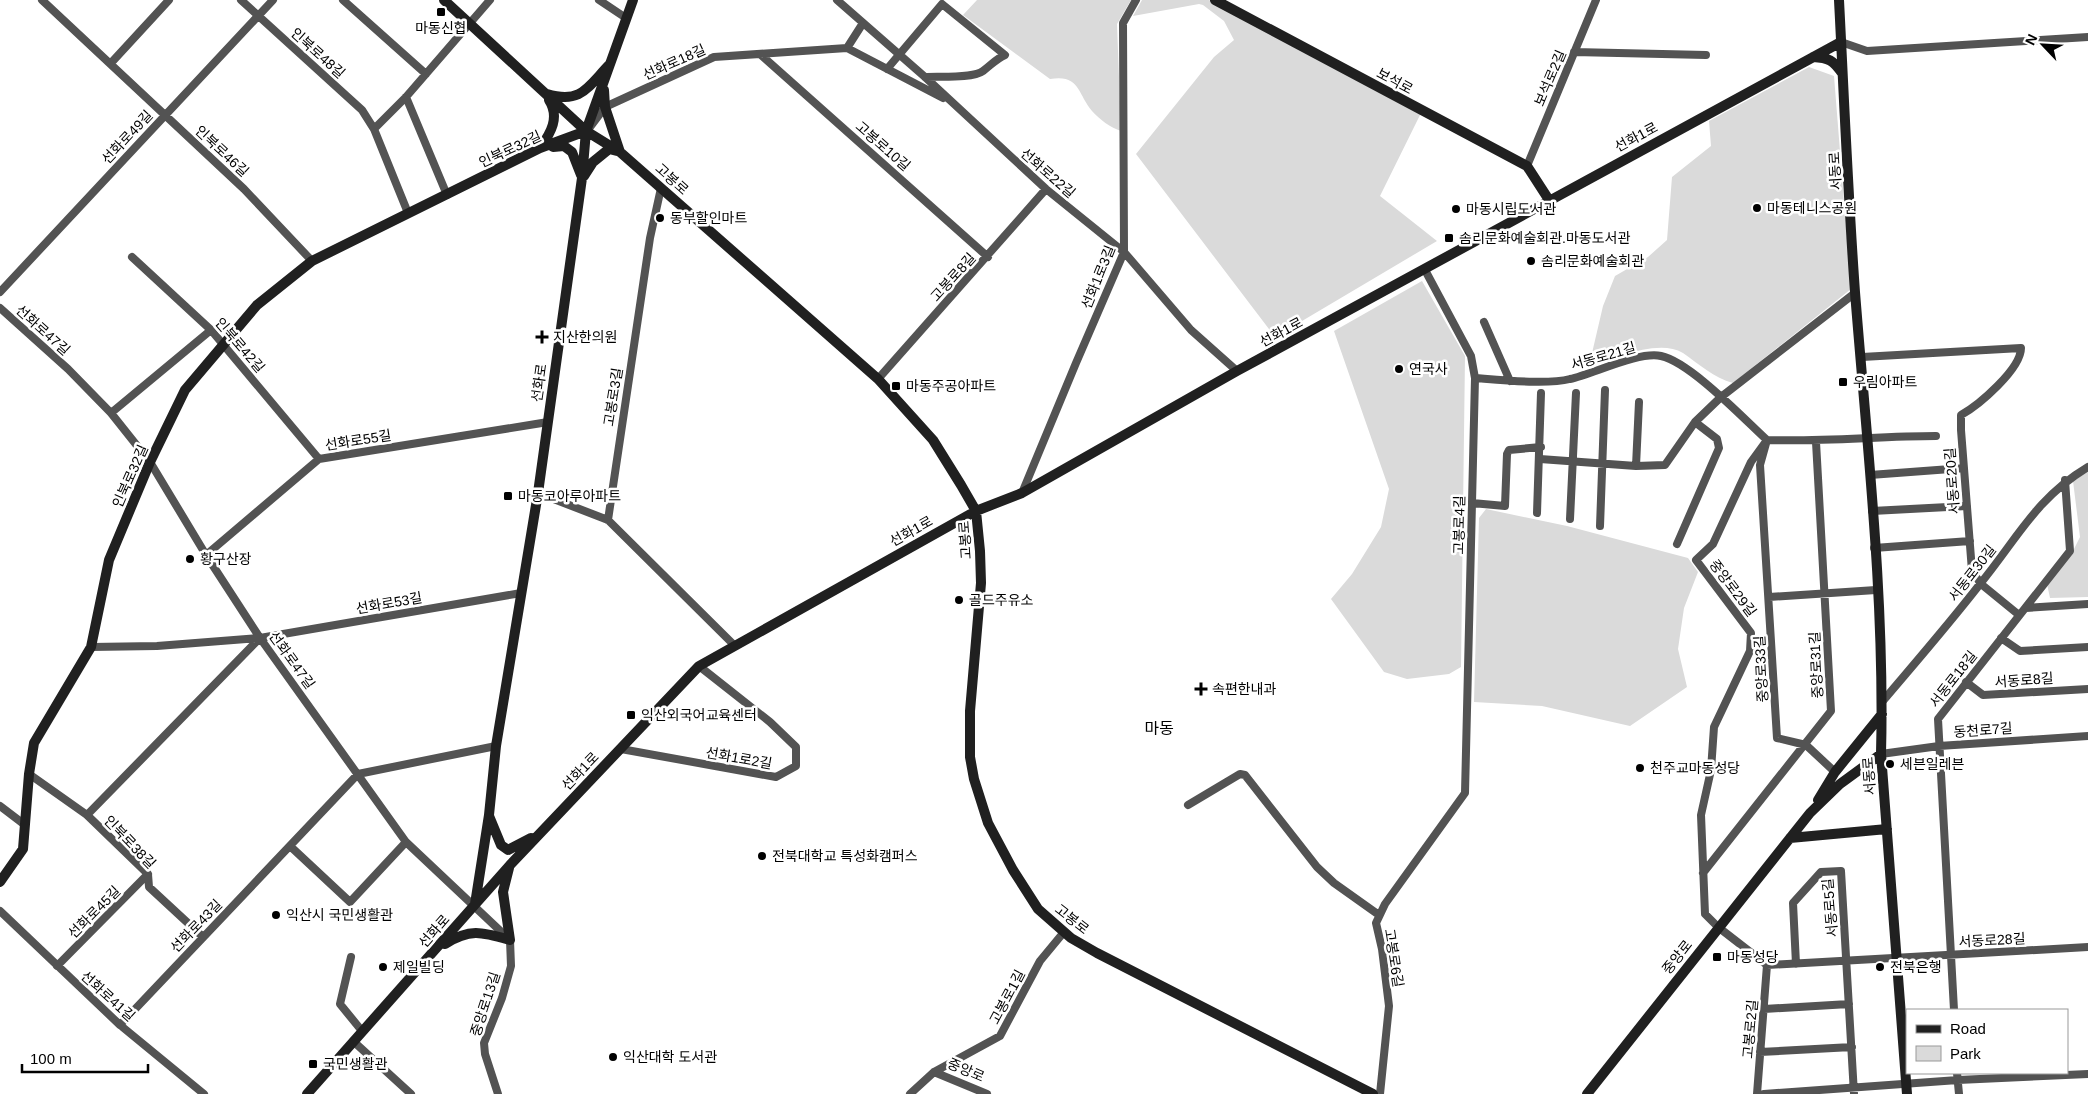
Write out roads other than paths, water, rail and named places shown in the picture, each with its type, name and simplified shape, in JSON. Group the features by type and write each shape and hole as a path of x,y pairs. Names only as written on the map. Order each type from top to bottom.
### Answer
{"street":[{"name":"인북로46길","path":"42,0 244,189 312,261"},
{"path":"110,63 169,0"},
{"name":"인북로48길","path":"241,0 362,110 374,129 408,212"},
{"name":"선화로49길","path":"0,292 273,0"},
{"path":"343,0 426,74"},
{"name":"고봉로","path":"444,0 586,131 620,152 878,379 933,440 976,511 981,583 970,711 970,757 974,779 988,823 1013,870 1038,909 1064,932 1097,953 1373,1094"},
{"path":"374,129 406,97 490,0"},
{"path":"599,0 626,18"},
{"name":"선화로","path":"307,1094 475,904 489,815 496,746 538,494 582,178 586,131 633,0"},
{"name":"선화로22길","path":"837,0 900,54 1046,189 1124,252 1191,330 1237,371"},
{"name":"선화1로3길","path":"1022,492 1124,252 1123,23 1136,0"},
{"name":"보석로","path":"1215,0 1527,166"},
{"name":"보석로2길","path":"1527,166 1596,0"},
{"name":"서동로","path":"1839,0 1855,293 1862,357 1870,475 1882,702 1881,754 1907,1089"},
{"path":"887,69 942,4 1005,55 994,60 982,72 971,75 925,77"},
{"path":"863,23 847,48 949,101"},
{"path":"1841,42 1867,51 2088,37"},
{"name":"선화1로","path":"475,904 538,834 699,666 976,511 1022,492 1237,371 1425,270 1548,200 1841,42"},
{"name":"선화로18길","path":"586,131 605,107 714,57 847,48"},
{"path":"1574,52 1706,55"},
{"name":"고봉로10길","path":"761,55 988,257"},
{"path":"1813,58 1828,58 1834,61 1843,74"},
{"path":"545,94 562,99 576,96 584,91 611,63"},
{"path":"611,63 603,94 605,107 620,152"},
{"path":"540,148 552,132 554,109 545,94"},
{"path":"406,97 447,195"},
{"name":"인북로32길","path":"0,882 23,849 29,774 34,743 91,647 109,560 150,462 185,390 256,305 312,261 540,148 586,131"},
{"path":"540,148 564,146 572,152 582,178"},
{"path":"582,178 602,153 609,149 620,152"},
{"path":"1527,166 1548,200"},
{"name":"고봉로3길","path":"608,520 650,238 661,188"},
{"name":"고봉로8길","path":"878,379 988,257 1046,189"},
{"name":"인북로42길","path":"132,257 211,330 319,459"},
{"name":"고봉로4길","path":"1425,270 1471,356 1475,378 1465,793"},
{"path":"1540,459 1636,466 1668,463 1695,422 1721,397 1855,293"},
{"name":"선화로47길","path":"0,308 68,369 111,413 150,462 206,556 260,638 406,842 475,904"},
{"path":"1484,322 1510,381"},
{"path":"111,413 211,330"},
{"name":"서동로20길","path":"1862,357 2021,348 2021,354 2001,382 1976,407 1961,415 1972,570 1981,584 2019,615"},
{"name":"서동로21길","path":"1475,378 1510,381 1569,380 1632,359 1661,355 1692,372 1767,440"},
{"path":"1600,526 1604,464 1605,390"},
{"path":"1537,514 1541,393"},
{"path":"1570,519 1576,393"},
{"path":"1636,466 1639,402"},
{"name":"선화로55길","path":"206,556 319,459 548,422"},
{"path":"1677,544 1719,448 1717,439 1695,422"},
{"path":"1767,440 1816,442 1867,437 1936,436"},
{"name":"중앙로33길","path":"1767,440 1760,466 1777,738 1806,745 1835,772"},
{"name":"중앙로29길","path":"1718,928 1705,914 1701,815 1711,770 1714,727 1750,650 1750,633 1696,560 1713,544 1750,462 1767,440"},
{"name":"중앙로31길","path":"1703,873 1831,711 1816,442"},
{"path":"1472,503 1506,506 1507,454 1509,450 1540,447"},
{"name":"서동로30길","path":"1882,702 1981,584 2038,506 2065,480 2088,467"},
{"path":"1870,475 1964,468"},
{"name":"서동로18길","path":"1954,1009 1938,719 2070,551 2065,480"},
{"path":"538,494 608,520 734,645"},
{"path":"1872,511 1967,506"},
{"path":"1874,548 1970,541"},
{"path":"1769,597 1876,590"},
{"name":"선화로53길","path":"91,647 157,646 260,638 521,593"},
{"path":"2026,608 2088,604"},
{"path":"87,816 260,638"},
{"name":"서동로8길","path":"2001,638 2020,651 2088,647"},
{"name":"선화1로2길","path":"621,749 776,777 796,766 796,747 770,722 699,666"},
{"name":"서동로8길","path":"1966,682 1983,695 2088,689"},
{"path":"1810,813 1835,772 1882,714"},
{"name":"동천로7길","path":"1881,754 1939,746 2088,736"},
{"path":"358,774 496,746"},
{"name":"중앙로","path":"1587,1094 1810,813 1840,784 1881,754"},
{"name":"인북로38길","path":"29,774 87,816 148,874 150,887 203,936"},
{"name":"선화로43길","path":"120,1025 358,774"},
{"path":"1188,805 1240,774 1244,775 1323,872 1334,883 1380,915"},
{"name":"고봉로6길","path":"1380,1094 1389,1006 1382,949 1376,923 1465,793"},
{"path":"0,806 25,825"},
{"path":"489,815 500,844 508,850 538,834"},
{"path":"1790,838 1887,829"},
{"path":"290,846 350,902 406,842"},
{"path":"510,865 503,892 506,927 510,940"},
{"name":"서동로5길","path":"1796,964 1793,903 1820,872 1841,870 1854,1091"},
{"name":"선화로45길","path":"57,966 148,874"},
{"path":"475,904 510,940"},
{"name":"선화로41길","path":"0,911 120,1025 204,1094"},
{"path":"1718,928 1767,966 1898,959"},
{"path":"437,949 460,934 474,932 510,940"},
{"name":"고봉로1길","path":"910,1094 934,1072 1000,1036 1040,962 1064,932"},
{"name":"중앙로13길","path":"498,1094 484,1043 502,998 510,966 510,940"},
{"name":"서동로28길","path":"1898,959 2088,947"},
{"path":"351,957 340,1004 362,1031"},
{"name":"고봉로2길","path":"1757,1094 1767,966"},
{"path":"1764,1008 1849,1004"},
{"path":"353,1041 411,1094"},
{"path":"1760,1052 1852,1047"},
{"name":"중앙로","path":"934,1072 986,1094"},
{"path":"1764,1094 1907,1089 1957,1076 2088,1074"},
{"path":"1957,1076 1959,1094"}],"place":[{"name":"마동신협","path":"441,12"},
{"name":"마동테니스공원","path":"1757,208"},
{"name":"마동시립도서관","path":"1456,209"},
{"name":"동부할인마트","path":"660,218"},
{"name":"솜리문화예술회관.마동도서관","path":"1449,238"},
{"name":"솜리문화예술회관","path":"1531,261"},
{"name":"지산한의원","path":"542,337"},
{"name":"연국사","path":"1399,369"},
{"name":"우림아파트","path":"1843,382"},
{"name":"마동주공아파트","path":"896,386"},
{"name":"마동코아루아파트","path":"508,496"},
{"name":"황구산장","path":"190,559"},
{"name":"골드주유소","path":"959,600"},
{"name":"속편한내과","path":"1201,689"},
{"name":"익산외국어교육센터","path":"631,715"},
{"name":"세븐일레븐","path":"1890,764"},
{"name":"천주교마동성당","path":"1640,768"},
{"name":"전북대학교 특성화캠퍼스","path":"762,856"},
{"name":"익산시 국민생활관","path":"276,915"},
{"name":"마동성당","path":"1717,957"},
{"name":"제일빌딩","path":"383,967"},
{"name":"전북은행","path":"1880,967"},
{"name":"익산대학 도서관","path":"613,1057"},
{"name":"국민생활관","path":"313,1064"}],"district":[{"name":"마동","path":"1159,728"}]}
